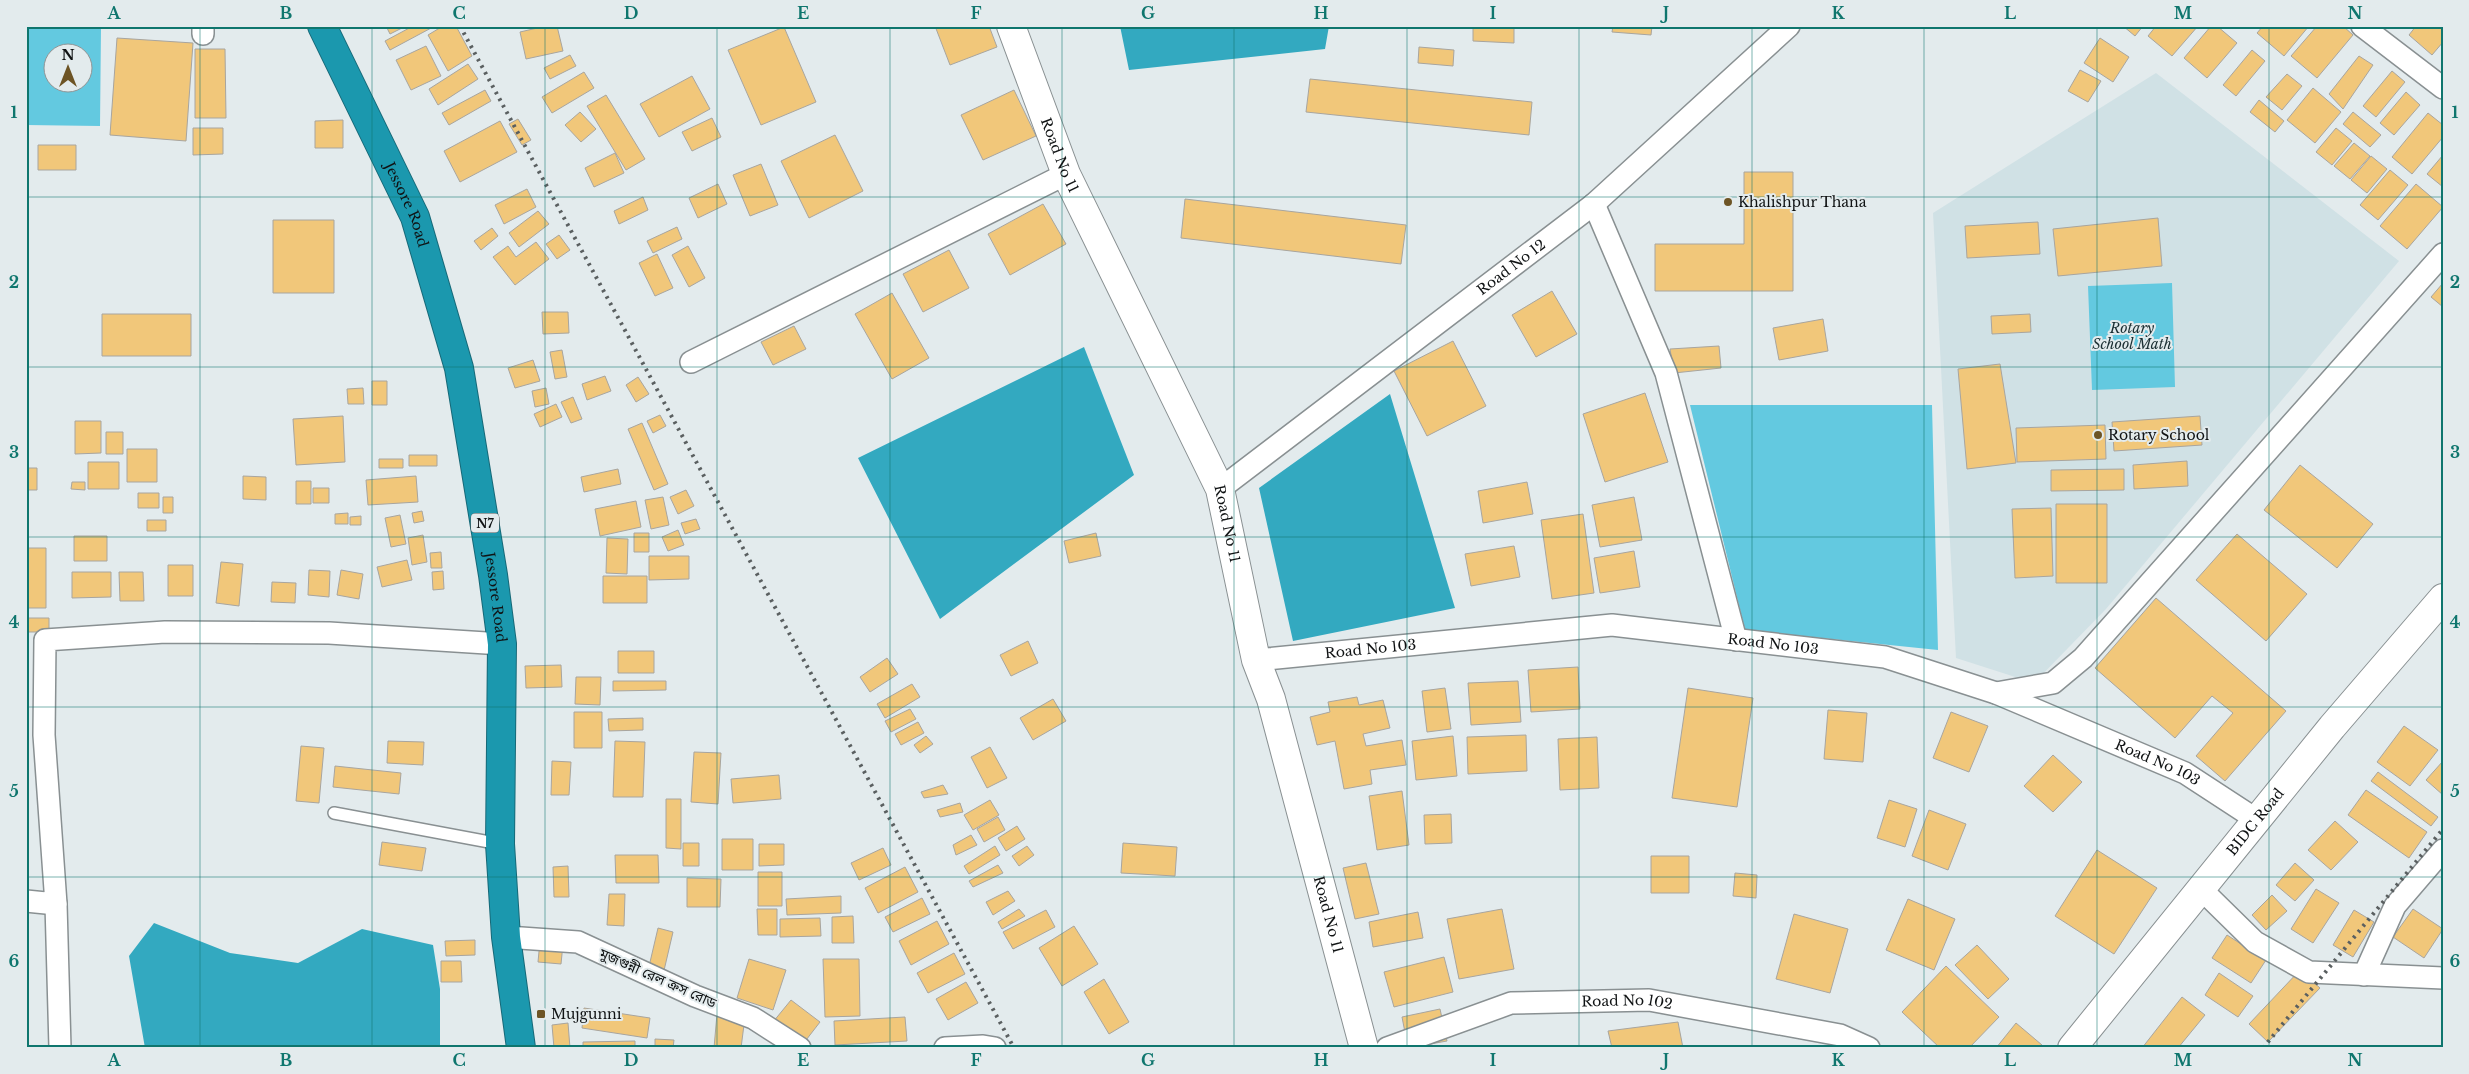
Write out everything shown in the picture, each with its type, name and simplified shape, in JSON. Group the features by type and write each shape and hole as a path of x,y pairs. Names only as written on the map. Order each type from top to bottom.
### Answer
{"highway":[{"name":"Jessore Road","path":"322,26 415,217 459,368 493,575 502,644 500,844 506,937 521,1048"}],"street":[{"name":"Road No 11","path":"1011,26 1066,174 1220,489 1256,660 1271,699 1364,1048"},
{"name":"Road No 12","path":"1220,489 1594,204 1788,26"},
{"path":"2362,26 2443,88"},
{"path":"691,362 1066,174"},
{"path":"1594,204 1666,373 1736,640"},
{"path":"1996,693 2053,683 2083,658 2443,254"},
{"name":"BIDC Road","path":"2072,1048 2124,982 2202,890 2332,727 2443,598"},
{"name":"Road No 103","path":"1256,660 1612,625 1885,657 1996,693 2184,773 2257,820"},
{"path":"60,1048 56,904 35,737 45,640 165,632 300,633 502,644"},
{"path":"2364,975 2395,906 2443,850"},
{"path":"2202,890 2255,942 2309,972 2443,978"},
{"path":"26,901 56,904"},
{"name":"মুজগুন্নী রেল ক্রস রোড","path":"506,937 578,942 695,996 753,1018 800,1048"},
{"name":"Road No 102","path":"1387,1048 1511,1003 1649,1000 1840,1035 1869,1048"},
{"path":"945,1048 983,1046 995,1048"}],"lane":[{"path":"334,813 500,844"}],"shaded area":[{"path":"1120,26 1329,26 1325,49 1129,70"},
{"name":"Rotary School","path":"2156,73 2399,261 2106,609 2034,683 1956,658 1933,213"},
{"path":"1084,347 1134,475 940,619 858,458"},
{"path":"1390,394 1455,608 1293,641 1259,488"},
{"path":"154,923 230,953 298,963 362,929 433,945 440,989 440,1048 145,1048 129,956"}],"green space":[{"path":"26,26 101,26 100,126 26,125"},
{"name":"Rotary School Math","path":"2172,283 2175,387 2092,390 2088,286"},
{"path":"1690,405 1932,405 1938,650 1745,630"}],"building":[{"path":"386,26 401,26 402,28 390,34"},
{"path":"413,26 433,27 390,50 385,41"},
{"path":"443,26 456,26 472,56 448,71 428,35"},
{"path":"546,26 557,26 563,51 526,59 520,32"},
{"path":"935,26 989,26 997,47 950,65"},
{"path":"1473,26 1514,26 1514,43 1473,41"},
{"path":"1613,26 1652,26 1651,35 1612,32"},
{"path":"2123,26 2143,26 2135,36"},
{"path":"2156,26 2198,26 2172,56 2148,36"},
{"path":"2211,26 2217,26 2237,43 2207,78 2184,58"},
{"path":"2263,26 2309,26 2284,56 2257,33"},
{"path":"2317,26 2343,26 2353,35 2317,78 2291,56"},
{"path":"2416,26 2443,26 2443,42 2432,55 2409,35"},
{"path":"784,27 816,102 761,125 728,50"},
{"path":"117,38 193,43 186,141 110,135"},
{"path":"2100,38 2129,57 2113,82 2084,63"},
{"path":"426,46 441,76 411,90 396,60"},
{"path":"1419,47 1454,50 1453,66 1418,63"},
{"path":"195,49 225,49 226,118 195,118"},
{"path":"2252,50 2265,61 2236,96 2223,85"},
{"path":"570,55 576,66 550,79 544,68"},
{"path":"2359,56 2373,65 2343,109 2329,94"},
{"path":"468,64 478,79 438,105 429,89"},
{"path":"2080,70 2101,81 2088,102 2068,91"},
{"path":"2392,71 2405,82 2376,117 2363,106"},
{"path":"584,72 594,88 552,113 542,97"},
{"path":"2287,74 2302,86 2282,110 2266,97"},
{"path":"692,76 710,109 659,137 640,104"},
{"path":"1310,79 1532,102 1529,135 1306,112"},
{"path":"2313,88 2341,112 2315,143 2287,120"},
{"path":"485,90 491,101 449,125 442,113"},
{"path":"1014,90 1036,136 983,160 961,115"},
{"path":"2406,92 2420,105 2394,135 2380,123"},
{"path":"606,95 645,159 626,170 587,106"},
{"path":"2259,100 2284,121 2275,132 2250,112"},
{"path":"580,112 596,129 581,142 565,125"},
{"path":"2353,112 2381,135 2370,147 2343,124"},
{"path":"2428,113 2443,125 2443,137 2412,174 2392,157"},
{"path":"712,118 721,137 692,151 682,132"},
{"path":"518,119 531,140 522,145 509,124"},
{"path":"343,120 343,148 315,148 315,121"},
{"path":"500,121 517,152 460,182 444,151"},
{"path":"193,128 223,128 223,154 193,155"},
{"path":"2336,128 2352,141 2332,165 2316,152"},
{"path":"835,135 863,191 809,218 781,161"},
{"path":"2354,143 2370,156 2350,179 2334,166"},
{"path":"38,145 76,145 76,170 38,170"},
{"path":"615,153 624,173 594,187 585,168"},
{"path":"2443,155 2443,187 2427,174"},
{"path":"2371,156 2387,169 2367,193 2351,180"},
{"path":"761,164 778,205 750,216 733,175"},
{"path":"2390,170 2408,185 2378,220 2360,205"},
{"path":"1744,172 1793,172 1793,291 1655,291 1655,244 1744,244"},
{"path":"718,184 727,204 698,218 689,198"},
{"path":"2416,184 2443,207 2407,249 2380,226"},
{"path":"527,189 536,207 504,224 495,205"},
{"path":"643,197 648,210 619,224 614,211"},
{"path":"1185,199 1406,225 1401,264 1181,238"},
{"path":"1043,204 1066,244 1010,275 988,234"},
{"path":"538,211 549,224 519,247 509,233"},
{"path":"2158,218 2162,266 2058,276 2053,229"},
{"path":"273,220 334,220 334,293 273,293"},
{"path":"2038,222 2040,254 1967,258 1965,226"},
{"path":"677,227 682,239 653,253 647,241"},
{"path":"492,228 498,236 481,250 474,241"},
{"path":"559,235 570,250 557,259 546,244"},
{"path":"536,242 549,259 515,285 493,257 508,246 516,257"},
{"path":"688,246 705,278 689,287 672,255"},
{"path":"949,250 969,288 923,312 903,274"},
{"path":"657,254 673,288 655,296 639,263"},
{"path":"2443,283 2443,307 2431,297"},
{"path":"1552,291 1577,334 1536,357 1512,315"},
{"path":"892,293 929,358 892,379 855,314"},
{"path":"542,312 568,312 569,333 543,334"},
{"path":"102,314 191,314 191,356 102,356"},
{"path":"2030,314 2031,332 1992,334 1991,316"},
{"path":"1823,319 1828,351 1779,360 1773,328"},
{"path":"794,326 806,349 773,365 761,342"},
{"path":"1453,341 1486,406 1427,436 1394,371"},
{"path":"1719,346 1721,368 1674,373 1670,349"},
{"path":"562,350 567,377 555,379 550,352"},
{"path":"533,360 540,381 515,388 508,368"},
{"path":"2000,364 2016,463 1967,469 1958,369"},
{"path":"605,376 611,391 587,400 582,384"},
{"path":"638,377 649,394 636,402 626,385"},
{"path":"372,381 387,381 387,405 372,405"},
{"path":"363,388 364,404 348,404 347,389"},
{"path":"546,388 549,404 535,407 532,391"},
{"path":"1645,393 1668,462 1605,482 1583,414"},
{"path":"573,397 582,419 571,423 561,402"},
{"path":"556,404 562,417 540,427 534,414"},
{"path":"660,415 666,426 653,433 647,421"},
{"path":"343,416 345,462 296,465 293,419"},
{"path":"2200,416 2202,445 2114,451 2112,422"},
{"path":"75,421 101,421 101,453 75,454"},
{"path":"642,423 668,484 654,490 628,429"},
{"path":"2105,425 2106,459 2017,462 2016,428"},
{"path":"106,432 123,432 123,454 106,454"},
{"path":"127,449 157,449 157,482 127,482"},
{"path":"409,455 437,455 437,466 409,466"},
{"path":"379,459 403,459 403,468 379,468"},
{"path":"2187,461 2188,486 2134,489 2133,465"},
{"path":"88,462 119,462 119,489 88,489"},
{"path":"2300,465 2373,524 2337,568 2264,510"},
{"path":"26,468 37,468 37,490 26,490"},
{"path":"618,469 621,484 584,492 581,477"},
{"path":"2124,469 2124,490 2051,491 2051,470"},
{"path":"243,476 266,477 266,500 243,499"},
{"path":"416,476 418,502 368,505 366,480"},
{"path":"296,481 311,481 311,504 296,504"},
{"path":"72,482 85,482 85,490 71,489"},
{"path":"1527,482 1533,514 1483,523 1478,491"},
{"path":"313,488 329,488 329,503 313,503"},
{"path":"686,490 694,506 678,514 670,497"},
{"path":"138,493 159,493 159,508 138,508"},
{"path":"163,497 173,497 173,513 163,513"},
{"path":"663,497 669,525 651,529 645,500"},
{"path":"1634,497 1642,540 1600,547 1592,505"},
{"path":"636,501 641,527 600,536 595,509"},
{"path":"2056,504 2107,504 2107,583 2056,583"},
{"path":"2051,508 2053,576 2015,578 2012,509"},
{"path":"422,511 424,521 414,523 412,513"},
{"path":"348,513 348,524 335,524 335,514"},
{"path":"1583,514 1594,593 1552,599 1541,520"},
{"path":"400,515 406,544 391,547 385,518"},
{"path":"361,516 361,525 350,525 350,517"},
{"path":"696,519 700,529 685,534 681,523"},
{"path":"147,520 166,520 166,531 147,531"},
{"path":"678,530 684,545 668,551 662,537"},
{"path":"634,533 649,533 649,552 634,552"},
{"path":"1096,533 1101,556 1069,563 1064,541"},
{"path":"2237,534 2307,594 2266,641 2196,580"},
{"path":"423,535 427,562 412,565 408,538"},
{"path":"74,536 107,536 107,561 74,561"},
{"path":"607,538 628,539 627,574 606,573"},
{"path":"1514,546 1520,577 1471,586 1465,554"},
{"path":"26,548 46,548 46,608 26,608"},
{"path":"1634,551 1640,587 1600,593 1594,558"},
{"path":"441,552 442,568 431,568 430,553"},
{"path":"649,556 689,556 689,579 649,580"},
{"path":"407,560 412,580 382,587 377,567"},
{"path":"221,562 243,564 239,606 216,603"},
{"path":"168,565 193,565 193,596 168,596"},
{"path":"309,570 330,571 329,597 308,595"},
{"path":"341,570 363,574 359,599 337,595"},
{"path":"443,571 444,589 433,590 432,572"},
{"path":"72,572 111,572 111,597 72,598"},
{"path":"119,572 143,572 144,601 120,601"},
{"path":"603,576 647,576 647,603 603,603"},
{"path":"272,582 296,583 295,603 271,602"},
{"path":"2156,598 2286,711 2225,781 2196,756 2233,713 2212,696 2175,738 2095,668"},
{"path":"26,618 49,618 49,632 26,632"},
{"path":"1028,641 1038,663 1011,676 1000,655"},
{"path":"618,651 654,651 654,673 618,673"},
{"path":"887,658 898,674 870,692 860,677"},
{"path":"561,665 562,687 526,688 525,666"},
{"path":"1578,667 1580,709 1531,712 1528,670"},
{"path":"576,677 601,677 600,705 575,704"},
{"path":"613,681 666,681 666,690 613,691"},
{"path":"1518,681 1521,722 1471,725 1468,683"},
{"path":"912,684 920,697 885,718 877,704"},
{"path":"1445,688 1451,729 1427,732 1422,691"},
{"path":"1688,688 1753,698 1737,807 1672,798"},
{"path":"1357,697 1359,705 1383,700 1390,728 1363,734 1366,746 1402,740 1406,765 1370,770 1372,784 1344,789 1335,741 1317,745 1310,717 1330,712 1328,702"},
{"path":"1053,699 1066,721 1033,740 1020,718"},
{"path":"910,709 916,719 891,732 885,721"},
{"path":"1828,710 1867,713 1863,762 1824,759"},
{"path":"574,712 602,712 602,748 574,748"},
{"path":"1951,712 1988,726 1969,772 1933,758"},
{"path":"643,718 643,730 609,731 608,719"},
{"path":"918,722 924,733 901,745 895,734"},
{"path":"2404,726 2438,750 2410,786 2377,762"},
{"path":"1526,735 1527,771 1468,774 1467,737"},
{"path":"926,736 933,744 920,753 914,745"},
{"path":"1453,736 1457,776 1416,780 1412,741"},
{"path":"1597,737 1599,788 1560,790 1558,739"},
{"path":"388,741 424,742 423,765 387,763"},
{"path":"615,741 645,742 643,797 613,797"},
{"path":"301,746 324,748 319,803 296,801"},
{"path":"990,747 1007,778 987,788 971,757"},
{"path":"694,752 721,753 718,804 691,802"},
{"path":"2053,755 2082,782 2053,812 2024,786"},
{"path":"552,761 571,762 569,795 551,795"},
{"path":"2443,761 2443,795 2426,780"},
{"path":"335,766 401,773 399,794 333,787"},
{"path":"2378,772 2438,817 2431,826 2371,781"},
{"path":"779,775 781,799 733,803 731,779"},
{"path":"943,785 948,794 924,798 921,792"},
{"path":"2366,790 2427,832 2409,858 2348,815"},
{"path":"1402,791 1409,845 1377,850 1369,796"},
{"path":"666,799 681,799 681,849 666,848"},
{"path":"990,800 999,815 973,830 964,815"},
{"path":"1889,800 1917,809 1905,847 1877,838"},
{"path":"960,803 963,812 940,817 937,810"},
{"path":"1929,810 1966,824 1948,870 1912,856"},
{"path":"1451,814 1452,843 1425,844 1424,815"},
{"path":"998,817 1005,830 984,842 977,829"},
{"path":"2335,821 2358,842 2331,870 2308,850"},
{"path":"1017,826 1025,839 1006,851 998,838"},
{"path":"971,835 977,845 956,855 953,845"},
{"path":"722,839 753,839 753,870 722,870"},
{"path":"382,842 426,848 422,871 379,865"},
{"path":"683,843 699,843 699,866 683,866"},
{"path":"1123,843 1177,847 1175,876 1121,873"},
{"path":"759,844 784,844 784,865 759,866"},
{"path":"995,846 1000,855 969,874 964,866"},
{"path":"1027,846 1034,855 1019,866 1012,856"},
{"path":"883,848 891,865 859,880 851,863"},
{"path":"2097,850 2157,888 2114,954 2055,916"},
{"path":"615,855 658,855 659,883 616,883"},
{"path":"1651,856 1689,856 1689,893 1651,893"},
{"path":"1366,863 1379,914 1355,919 1343,868"},
{"path":"2295,863 2314,880 2295,901 2276,885"},
{"path":"998,865 1003,873 973,887 969,881"},
{"path":"568,866 569,897 554,897 553,867"},
{"path":"905,867 918,892 878,913 865,888"},
{"path":"758,872 782,872 782,906 758,906"},
{"path":"1735,873 1757,875 1756,898 1733,896"},
{"path":"687,878 721,879 720,907 687,907"},
{"path":"2316,889 2339,903 2313,943 2291,929"},
{"path":"1008,891 1015,901 993,915 986,902"},
{"path":"609,894 625,894 624,926 607,925"},
{"path":"2272,895 2287,911 2266,930 2252,915"},
{"path":"841,896 841,913 787,915 786,899"},
{"path":"922,898 930,914 893,932 885,917"},
{"path":"1908,899 1955,919 1934,970 1886,950"},
{"path":"757,909 777,909 777,935 758,935"},
{"path":"1019,909 1025,916 1002,929 998,922"},
{"path":"1502,909 1514,969 1459,979 1447,919"},
{"path":"2413,909 2443,929 2424,958 2393,937"},
{"path":"1046,910 1055,927 1013,949 1003,932"},
{"path":"2354,910 2374,922 2353,957 2333,945"},
{"path":"1418,912 1423,938 1373,947 1369,922"},
{"path":"1794,914 1848,929 1830,993 1776,979"},
{"path":"853,916 854,943 832,943 832,917"},
{"path":"820,918 821,936 780,937 780,919"},
{"path":"937,921 949,944 911,965 899,941"},
{"path":"1074,926 1098,964 1062,986 1039,948"},
{"path":"658,928 673,932 662,979 647,975"},
{"path":"2227,935 2266,960 2251,983 2212,958"},
{"path":"475,940 475,955 446,956 445,941"},
{"path":"540,941 563,944 561,964 538,962"},
{"path":"1977,945 2009,979 1988,999 1955,965"},
{"path":"954,953 965,974 928,993 917,973"},
{"path":"1444,957 1453,992 1394,1007 1384,972"},
{"path":"749,959 786,970 773,1010 737,998"},
{"path":"823,959 859,959 860,1016 825,1017"},
{"path":"441,961 461,961 462,982 441,982"},
{"path":"1946,966 1999,1017 1969,1048 1940,1048 1902,1012"},
{"path":"2300,970 2320,988 2268,1042 2249,1024"},
{"path":"2219,973 2253,996 2238,1017 2205,995"},
{"path":"1104,979 1129,1022 1109,1034 1084,992"},
{"path":"966,982 978,1003 948,1020 936,999"},
{"path":"2182,997 2205,1015 2178,1048 2142,1048"},
{"path":"791,1000 820,1022 803,1044 773,1022"},
{"path":"584,1008 650,1018 647,1038 582,1028"},
{"path":"1440,1009 1447,1041 1408,1048 1402,1017"},
{"path":"717,1014 745,1017 741,1048 714,1048"},
{"path":"905,1017 907,1041 835,1045 834,1021"},
{"path":"1678,1022 1683,1048 1612,1048 1608,1031"},
{"path":"568,1023 570,1048 554,1048 552,1025"},
{"path":"2016,1023 2042,1045 2040,1048 1996,1048"},
{"path":"655,1039 674,1040 673,1048 655,1048"},
{"path":"635,1041 635,1048 583,1048 583,1042"}],"railway":[{"path":"460,26 1014,1048"},
{"path":"2263,1048 2443,829"}],"place":[{"name":"Khalishpur Thana","path":"1728,202"},
{"name":"Rotary School","path":"2098,435"},
{"name":"Mujgunni","path":"541,1014"}]}
